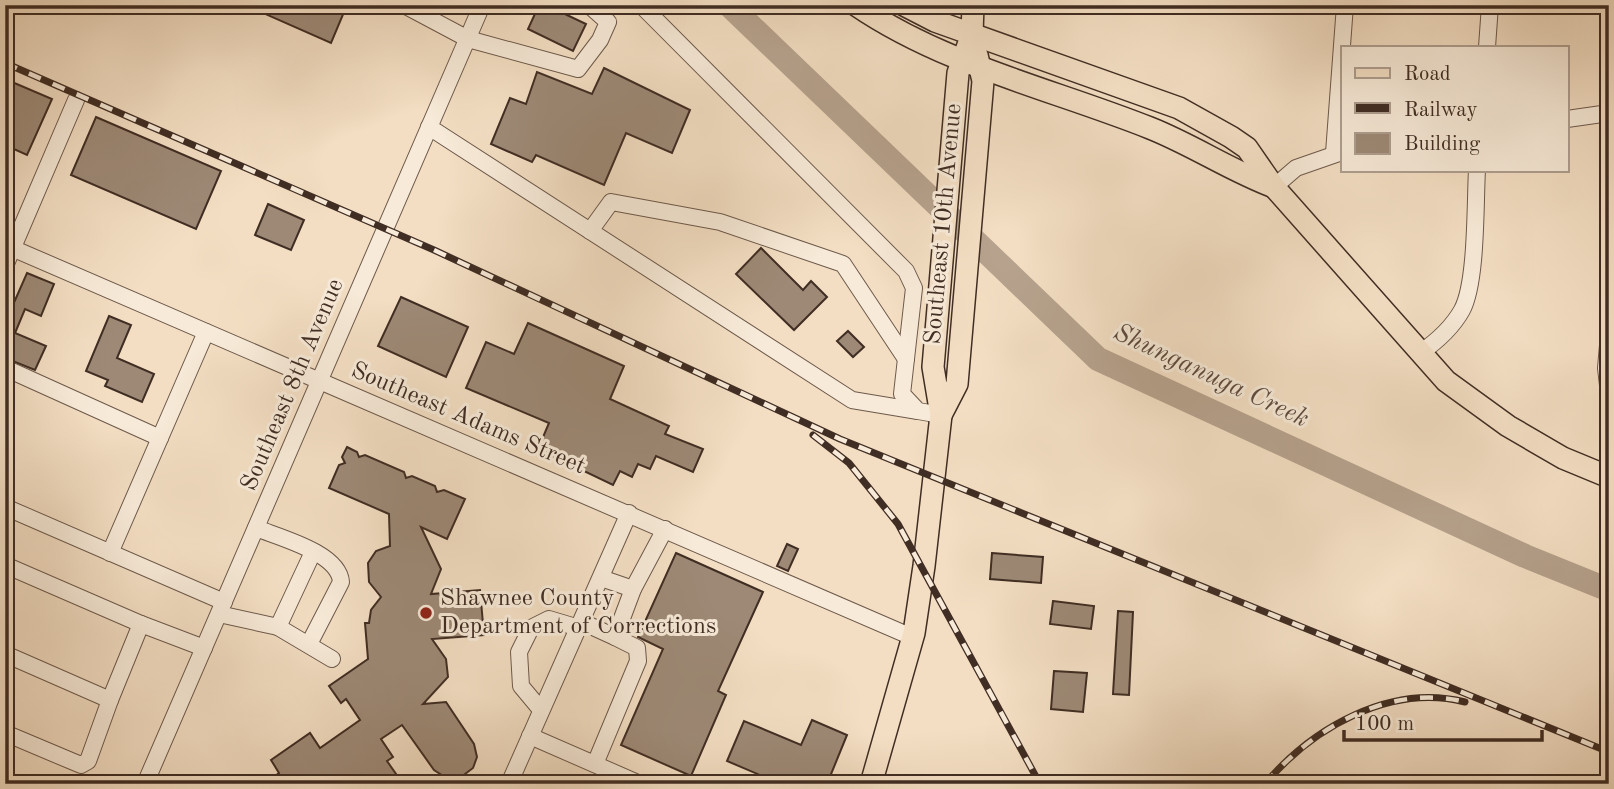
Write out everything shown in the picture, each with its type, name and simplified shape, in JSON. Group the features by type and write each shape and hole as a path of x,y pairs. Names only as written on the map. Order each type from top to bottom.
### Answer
{"main road":[{"path":"856,5 929,46 1149,127 1205,152 1238,173 1274,187"},
{"path":"904,5 935,21 1197,117 1247,148 1274,187 1446,381 1508,426 1563,458 1609,477"},
{"name":"Southeast 10th Avenue","path":"941,415 957,384 983,81 971,62 973,5"},
{"name":"Southeast 10th Avenue","path":"871,784 912,637 941,415 933,367 958,73 971,62"}],"street":[{"path":"404,5 468,39 578,69 600,40 608,22 589,5"},
{"name":"Southeast 8th Avenue","path":"145,784 482,5"},
{"path":"641,5 906,271 914,288 902,394 918,411"},
{"path":"1343,46 1345,5"},
{"path":"1487,46 1490,5"},
{"path":"1274,187 1296,168 1338,152 1341,89"},
{"path":"5,266 9,247 76,100"},
{"path":"1568,119 1609,113"},
{"path":"429,127 852,400 941,415"},
{"path":"1420,353 1436,342 1456,319 1468,297 1477,172"},
{"path":"590,231 611,202 720,222 843,264 906,359"},
{"name":"Southeast Adams Street","path":"9,247 320,379 912,637"},
{"path":"110,554 206,332"},
{"path":"1609,334 1606,368 1609,394"},
{"path":"5,368 160,438"},
{"path":"5,507 221,608 278,627 332,659"},
{"path":"509,784 629,513"},
{"path":"256,527 334,563 340,572 341,582 309,644"},
{"path":"615,637 633,589 665,529"},
{"path":"278,627 313,552"},
{"path":"5,565 141,624 204,648"},
{"path":"601,578 633,589"},
{"path":"541,710 521,686 519,652 531,628 549,619 581,625 637,648 638,661 595,764"},
{"path":"5,733 81,765 88,761 97,731 141,624"},
{"path":"5,654 110,700"},
{"path":"530,736 595,764 618,779 640,784"}],"building":[{"path":"245,5 347,5 331,43"},
{"path":"539,5 546,5 586,24 573,51 528,29"},
{"path":"604,68 690,110 672,153 626,133 604,185 536,155 532,162 491,144 510,98 526,104 537,72 592,94"},
{"path":"5,79 52,99 27,155 5,145"},
{"path":"96,117 221,171 196,229 71,175"},
{"path":"268,204 304,220 291,250 255,235"},
{"path":"761,248 803,290 811,281 827,297 794,330 736,274"},
{"path":"27,273 54,284 41,316 25,309 15,333 46,346 35,370 5,358 5,323"},
{"path":"401,297 468,327 446,377 378,346"},
{"path":"109,316 131,325 117,358 154,374 142,402 105,386 108,380 86,371"},
{"path":"528,323 624,366 610,399 669,426 665,434 703,449 693,472 656,456 650,469 638,464 632,477 620,471 613,485 538,449 549,423 466,388 486,342 514,354"},
{"path":"848,331 864,347 853,357 837,341"},
{"name":"Shawnee County Department of Corrections","path":"347,447 357,452 359,457 365,455 404,472 406,478 412,476 435,486 437,492 444,490 465,499 447,539 421,527 441,569 431,594 480,590 484,635 432,639 446,659 448,677 423,704 446,702 474,744 477,757 473,768 461,777 448,779 434,770 402,725 381,739 393,757 387,761 403,784 264,784 279,773 271,760 310,733 320,748 360,720 346,699 341,703 329,686 368,659 365,623 369,623 371,610 381,597 369,582 368,563 376,551 390,546 389,514 329,488 339,465 345,463 342,457"},
{"path":"787,544 798,549 788,571 777,566"},
{"path":"676,553 763,592 718,691 726,695 691,776 621,745 663,649 638,637"},
{"path":"992,553 1043,557 1041,583 990,579"},
{"path":"1053,601 1094,606 1091,629 1050,624"},
{"path":"1118,611 1133,612 1129,695 1113,694"},
{"path":"1054,671 1087,673 1083,712 1051,709"},
{"path":"812,720 847,735 827,784 781,784 727,761 744,721 801,745"}],"waterway":[{"name":"Shunganuga Creek","path":"729,5 1098,359 1525,556 1609,590"}],"railway":[{"path":"5,63 434,250 840,439 1609,752"},
{"path":"813,435 849,463 898,524 1040,784"},
{"path":"1265,784 1306,745 1329,728 1354,715 1409,699 1437,698 1465,702"}],"place":[{"name":"Shawnee County Department of Corrections","path":"426,613"}]}
